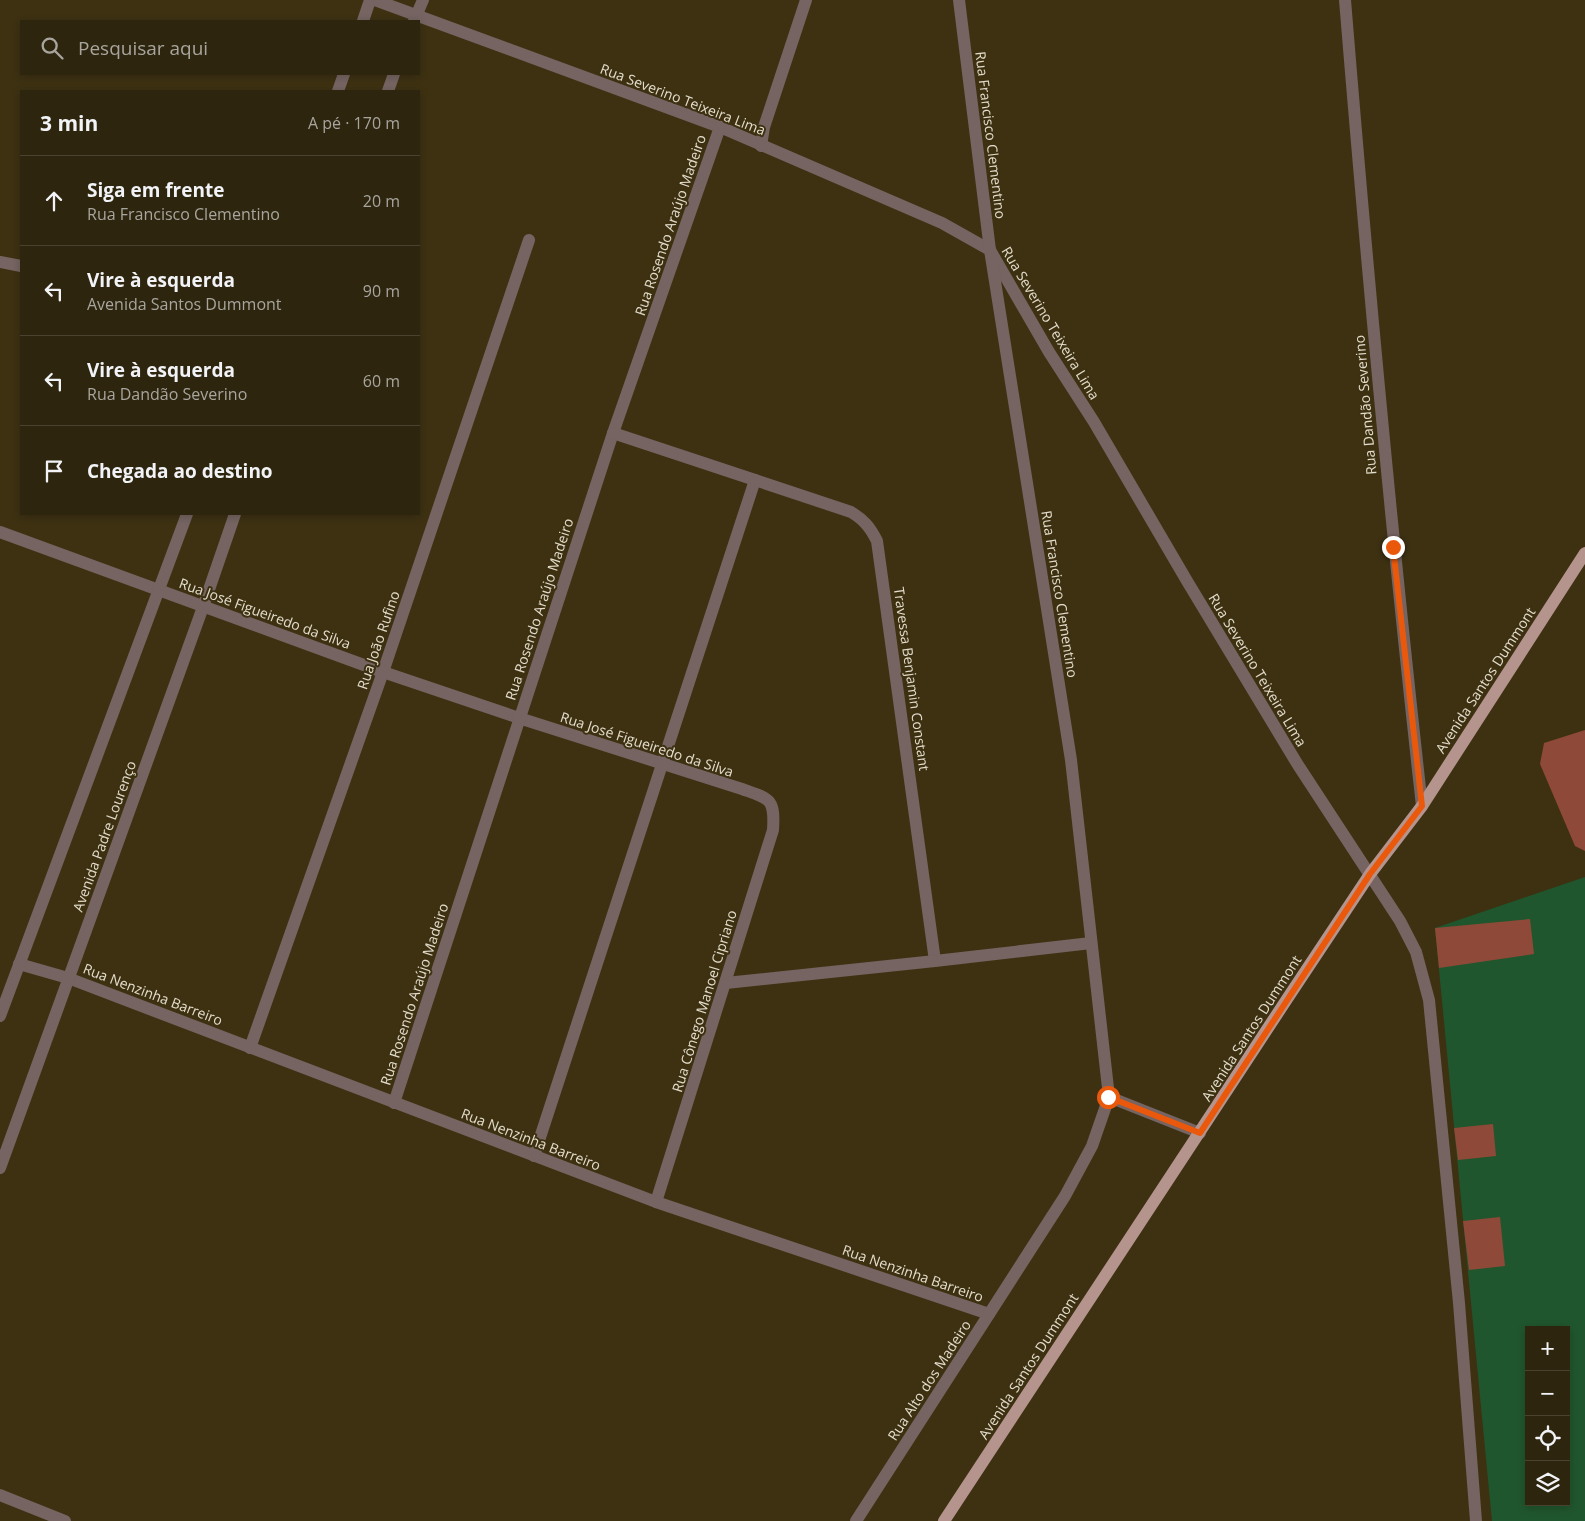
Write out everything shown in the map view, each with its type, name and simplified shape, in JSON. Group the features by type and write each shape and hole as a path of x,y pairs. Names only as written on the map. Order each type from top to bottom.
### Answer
{"main road":[{"name":"Avenida Santos Dummont","path":"944,1521 1370,874 1422,806 1585,553"}],"street":[{"path":"363,20 370,0"},
{"name":"Rua Severino Teixeira Lima","path":"375,0 415,19"},
{"path":"415,19 422,0"},
{"path":"761,146 764,127 806,0"},
{"name":"Rua Francisco Clementino","path":"959,0 990,250 1071,760 1108,1097"},
{"name":"Rua Dandão Severino","path":"1345,0 1391,527 1422,806"},
{"name":"Rua Severino Teixeira Lima","path":"420,21 720,127 942,223 990,250 1049,352 1094,422 1186,581 1288,748 1400,921 1416,952 1429,1000 1459,1303 1476,1521"},
{"path":"338,90 344,75"},
{"path":"388,90 394,75"},
{"name":"Rua Rosendo Araújo Madeiro","path":"394,1103 613,433 720,127"},
{"name":"Rua João Rufino","path":"250,1048 383,672 529,240"},
{"path":"0,262 20,266"},
{"name":"Travessa Benjamin Constant","path":"613,433 851,512 864,520 871,529 877,541 935,961"},
{"path":"534,1156 755,480"},
{"path":"0,1016 187,515"},
{"name":"Avenida Padre Lourenço","path":"0,1168 204,607 235,515"},
{"name":"Rua José Figueiredo da Silva","path":"0,532 383,672 763,797 770,802 773,808"},
{"name":"Rua Cônego Manoel Cipriano","path":"656,1202 773,830 773,808"},
{"path":"726,983 1091,943"},
{"name":"Rua Nenzinha Barreiro","path":"19,964 68,978 656,1202 989,1314"},
{"path":"1108,1097 1200,1133"},
{"name":"Rua Alto dos Madeiro","path":"856,1521 1065,1196 1092,1146 1108,1097"},
{"path":"0,1495 65,1521"}],"green space":[{"path":"1585,877 1585,1521 1492,1521 1435,928"}],"building":[{"path":"1585,730 1585,851 1575,846 1540,764 1544,743"},
{"path":"1530,919 1534,954 1439,968 1435,928"},
{"path":"1493,1124 1496,1156 1458,1160 1454,1128"},
{"path":"1500,1217 1505,1266 1469,1270 1463,1221"}],"route":[{"path":"1108,1097 1200,1133 1370,874 1422,806 1393,547"}]}
